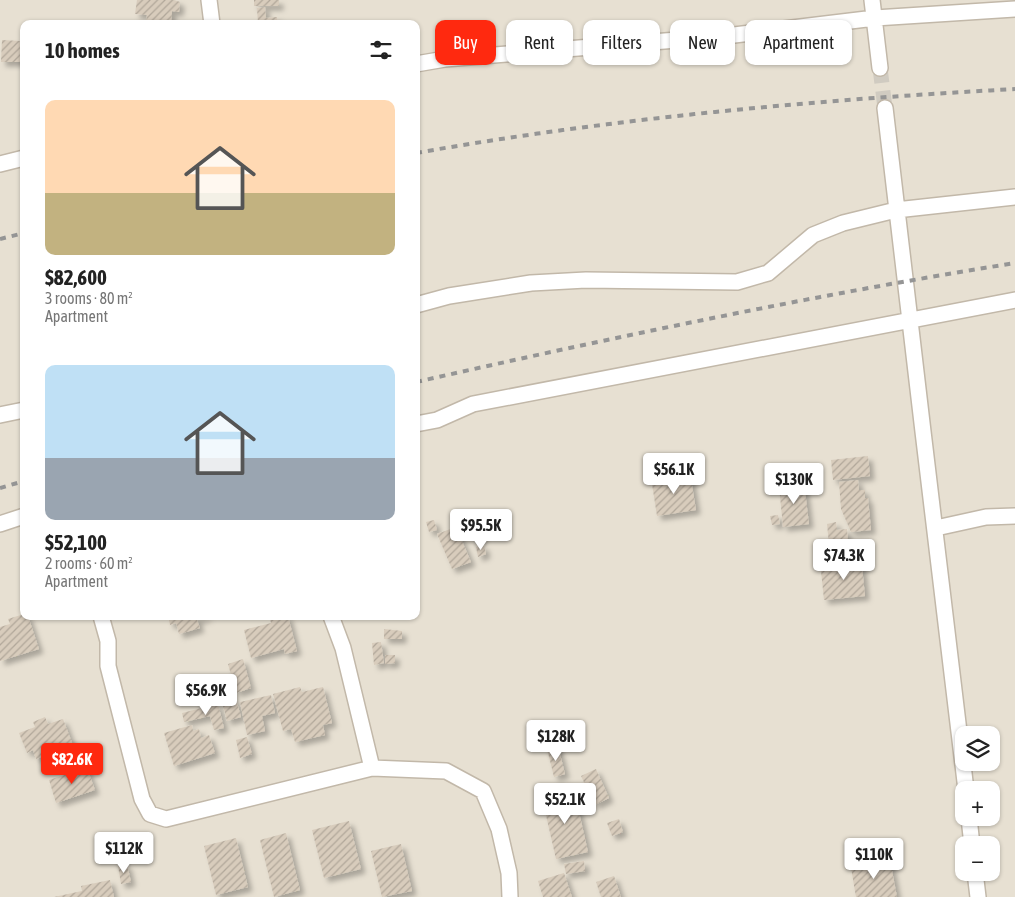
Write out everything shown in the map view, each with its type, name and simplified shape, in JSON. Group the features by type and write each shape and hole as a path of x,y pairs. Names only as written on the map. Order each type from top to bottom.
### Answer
{"street":[{"path":"209,0 212,20"},
{"path":"872,0 880,68"},
{"path":"420,63 445,59 726,36 875,18 1015,9"},
{"path":"885,108 908,321 936,528 965,781"},
{"path":"0,164 20,159"},
{"path":"420,304 449,296 531,283 586,280 737,282 768,273 813,235 843,223 896,210 1015,197"},
{"path":"420,423 437,420 473,404 1015,300"},
{"path":"0,415 20,411"},
{"path":"936,528 986,517 1015,516"},
{"path":"0,524 20,517"},
{"path":"102,620 108,641 108,666 142,799 150,814 166,819 372,768 446,771 483,791 499,829 510,873 510,897"},
{"path":"332,620 343,648 372,768"},
{"path":"976,881 978,897"}],"shaded area":[{"path":"0,0 1015,0 1015,897 0,897"}],"building":[{"path":"137,0 174,0 180,2 179,12 172,11 171,20 146,20 147,15 135,14"},
{"path":"254,0 279,0 279,6 254,6"},
{"path":"265,7 266,18 277,17 277,20 258,20 257,8"},
{"path":"2,40 20,41 20,62 1,62"},
{"path":"868,456 870,476 833,480 831,460"},
{"path":"690,473 696,510 657,516 652,484 670,481 669,476"},
{"path":"858,480 859,490 865,490 865,498 868,498 871,530 851,532 841,509 839,482"},
{"path":"804,483 809,524 783,527 779,486"},
{"path":"778,515 780,524 772,525 770,516"},
{"path":"434,520 437,530 429,532 426,522"},
{"path":"836,522 837,530 847,529 848,542 829,544 827,524"},
{"path":"456,527 471,562 452,569 437,534"},
{"path":"480,529 482,538 475,541 472,532"},
{"path":"484,545 486,554 478,557 476,547"},
{"path":"861,557 865,596 824,600 821,571 844,568 843,559"},
{"path":"20,615 20,620 29,620 39,649 0,661 0,627 10,624 8,619"},
{"path":"169,620 197,620 200,628 179,634 176,623 170,625"},
{"path":"270,620 289,620 297,651 285,654 284,649 251,658 244,630 271,623"},
{"path":"384,629 402,631 402,639 384,639"},
{"path":"381,642 384,663 374,665 372,643"},
{"path":"385,655 395,655 395,663 385,664"},
{"path":"243,659 251,688 236,693 228,664"},
{"path":"300,687 302,692 323,687 332,723 323,725 325,735 295,742 291,729 283,731 273,694"},
{"path":"271,695 275,713 262,716 265,731 247,735 240,702"},
{"path":"236,699 241,717 227,721 222,702"},
{"path":"218,704 224,728 214,730 210,716 184,722 182,713"},
{"path":"45,717 48,724 63,719 74,748 64,751 66,757 47,764 44,756 36,759 33,750 27,753 19,733 35,727 33,722"},
{"path":"192,725 193,731 199,729 201,738 209,735 215,753 174,766 164,733"},
{"path":"247,737 252,754 240,758 236,740"},
{"path":"558,746 565,774 554,777 547,749"},
{"path":"87,768 95,790 56,803 49,780"},
{"path":"596,769 609,798 595,805 581,776"},
{"path":"574,790 588,852 556,859 542,798"},
{"path":"619,819 623,832 612,836 607,823"},
{"path":"349,821 361,869 324,878 312,830"},
{"path":"286,833 300,890 274,897 260,840"},
{"path":"236,838 248,887 216,895 204,846"},
{"path":"401,844 412,891 382,897 371,851"},
{"path":"890,860 897,897 856,897 851,868"},
{"path":"584,861 585,871 566,874 564,864"},
{"path":"127,864 131,882 121,884 118,866"},
{"path":"564,873 572,897 543,897 538,881"},
{"path":"614,876 621,897 601,897 596,882"},
{"path":"110,880 114,897 54,897 82,891 81,886"}],"tunnel":[{"path":"880,68 885,108"}],"railway":[{"path":"420,152 565,130 714,112 940,93 1015,89"},
{"path":"0,239 20,234"},
{"path":"420,381 715,318 940,275 1015,263"},
{"path":"0,488 20,482"}]}
